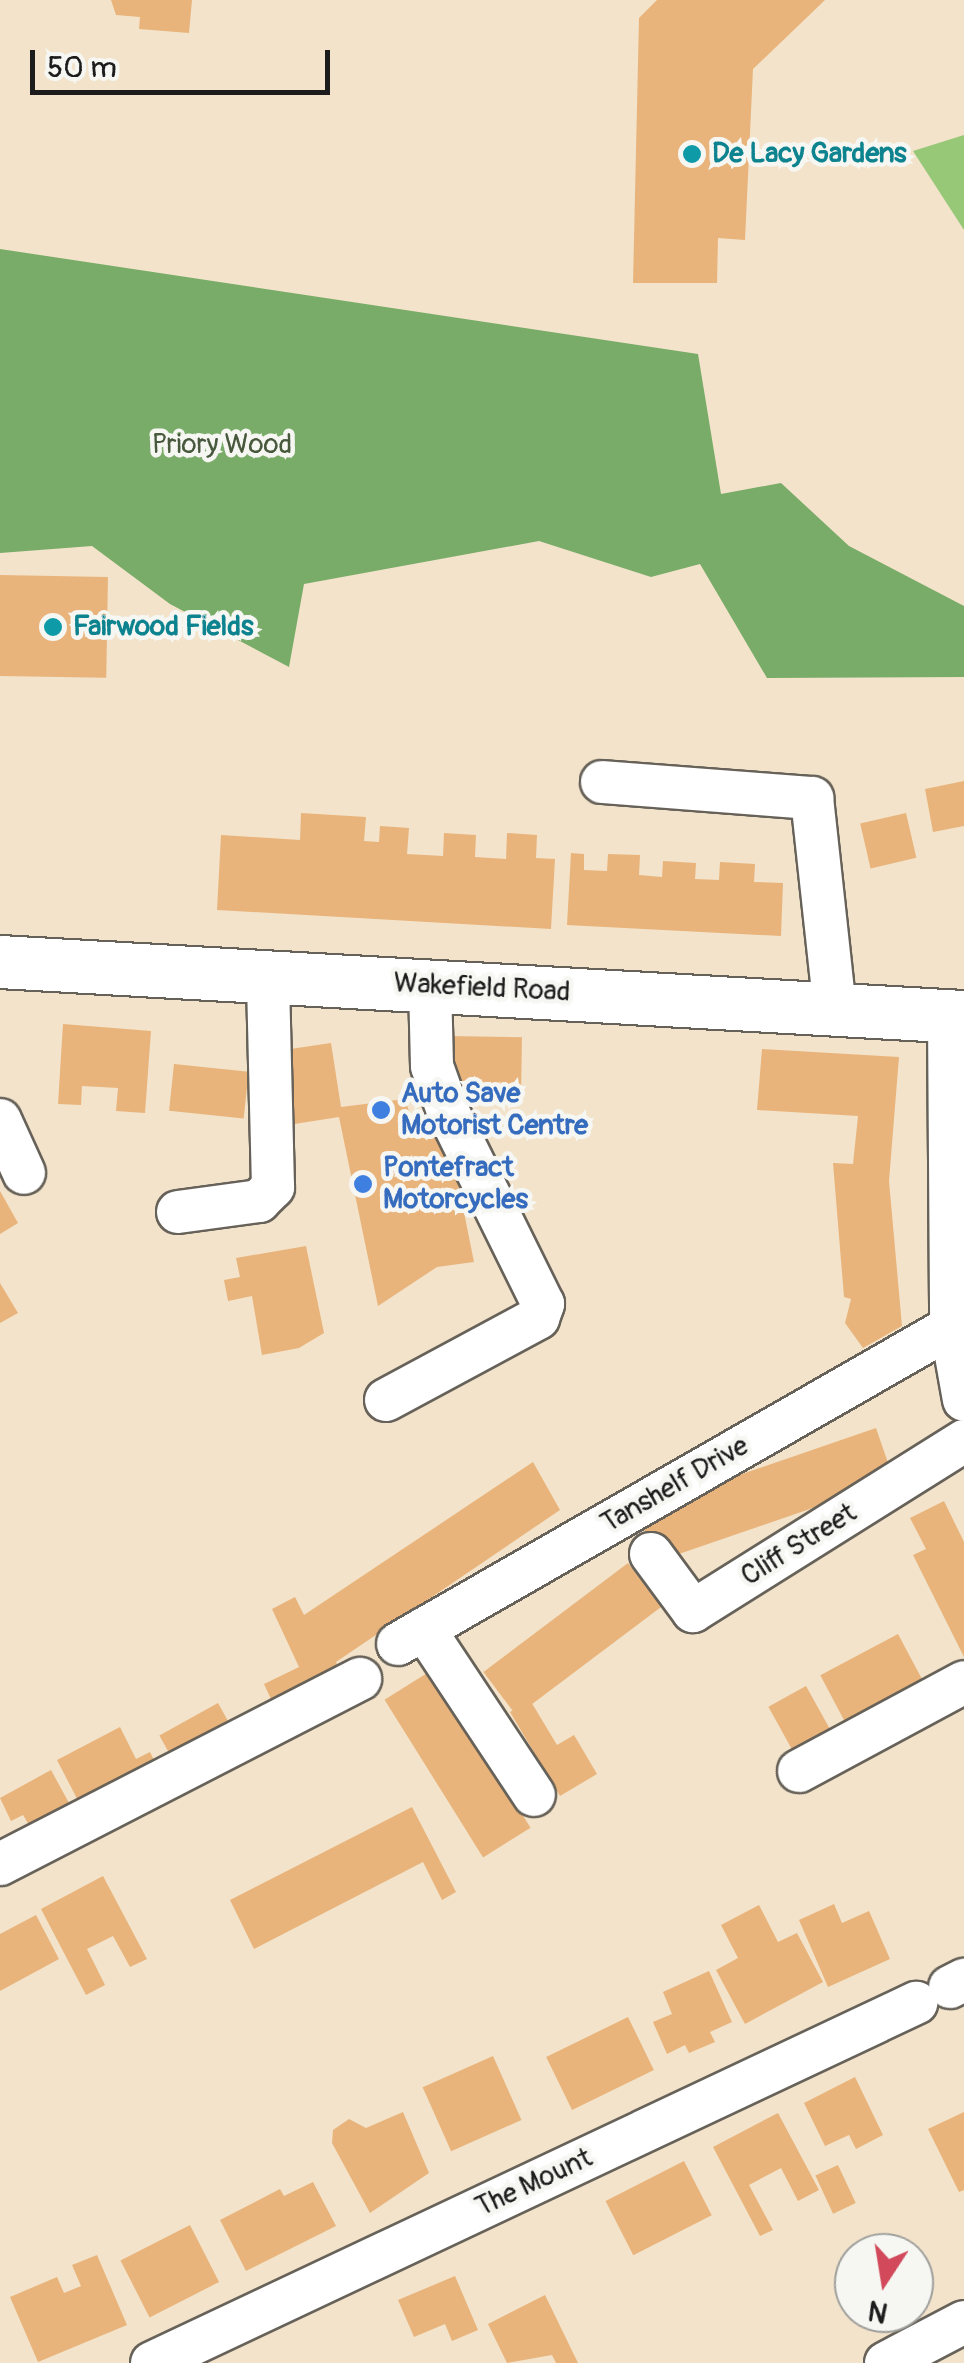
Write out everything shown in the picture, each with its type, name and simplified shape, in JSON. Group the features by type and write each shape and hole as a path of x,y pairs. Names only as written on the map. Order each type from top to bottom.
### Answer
{"main road":[{"name":"Wakefield Road","path":"0,962 956,1017"}],"street":[{"path":"602,782 812,798 835,1010"},
{"path":"178,1212 259,1201 274,1187 268,976"},
{"path":"386,1400 538,1318 544,1304 432,1066 430,985"},
{"path":"956,1017 951,1327 964,1400"},
{"path":"0,1120 24,1173"},
{"name":"Tanshelf Drive","path":"534,1795 411,1636 951,1327"},
{"name":"Cliff Street","path":"651,1554 693,1611 964,1441"},
{"path":"0,1864 360,1680"},
{"path":"799,1771 964,1682"},
{"name":"The Mount","path":"152,2363 943,1990"},
{"path":"886,2363 964,2322"}],"green space":[{"path":"964,135 964,230 913,151"},
{"name":"Priory Wood","path":"0,249 698,354 721,494 781,483 849,546 964,606 964,677 767,678 700,564 651,577 539,541 304,584 289,667 170,604 92,546 0,553"}],"building":[{"path":"111,0 192,0 189,33 139,29 140,17 116,15"},
{"name":"De Lacy Gardens","path":"657,0 825,0 753,69 745,240 718,238 717,283 633,283 639,18"},
{"name":"Fairwood Fields","path":"0,575 108,577 106,678 0,676"},
{"path":"964,781 964,826 933,832 925,789"},
{"path":"301,813 366,817 364,841 379,842 380,826 409,828 407,854 443,856 444,833 476,835 475,857 506,859 507,833 537,835 536,858 555,859 551,929 217,910 221,835 300,840"},
{"path":"906,813 916,858 871,868 860,824"},
{"path":"571,853 584,854 584,870 607,871 608,854 640,855 639,875 662,877 663,861 696,863 695,879 719,880 720,862 755,864 754,882 783,883 781,936 567,925"},
{"path":"63,1024 151,1031 145,1113 116,1111 118,1088 82,1086 81,1105 58,1104"},
{"path":"446,1036 522,1037 521,1085 445,1084"},
{"path":"331,1043 341,1107 405,1099 416,1133 447,1128 474,1262 437,1267 378,1306 339,1117 288,1125 277,1051"},
{"path":"762,1049 899,1057 889,1181 902,1326 863,1348 845,1323 851,1299 844,1297 833,1163 853,1164 858,1116 757,1110"},
{"path":"174,1064 249,1072 244,1119 169,1111"},
{"path":"0,1191 18,1223 0,1234"},
{"path":"306,1246 324,1333 299,1348 262,1355 252,1296 228,1301 224,1280 240,1277 236,1258"},
{"path":"0,1283 18,1313 0,1323"},
{"path":"876,1428 894,1480 656,1562 638,1510"},
{"path":"533,1462 560,1510 336,1662 343,1677 277,1712 264,1684 299,1667 272,1609 295,1597 304,1615"},
{"path":"944,1501 964,1542 964,1657 913,1555 926,1549 910,1518"},
{"path":"628,1563 661,1607 517,1716 483,1672"},
{"path":"898,1634 924,1683 846,1724 820,1675"},
{"path":"432,1670 531,1828 483,1857 385,1700"},
{"path":"806,1686 833,1734 795,1755 768,1707"},
{"path":"530,1700 557,1745 574,1735 597,1774 560,1796 510,1712"},
{"path":"218,1703 236,1736 178,1769 159,1735"},
{"path":"120,1727 136,1759 150,1752 160,1772 86,1816 57,1760"},
{"path":"51,1770 74,1812 45,1827 41,1818 29,1825 23,1815 11,1821 0,1798"},
{"path":"412,1807 456,1892 442,1900 423,1862 254,1949 230,1900"},
{"path":"103,1876 147,1959 130,1967 113,1936 87,1949 105,1985 86,1995 41,1909"},
{"path":"834,1904 842,1923 869,1911 890,1959 828,1987 799,1920"},
{"path":"759,1905 778,1942 797,1933 823,1982 745,2024 716,1970 738,1958 721,1925"},
{"path":"36,1915 59,1959 0,1991 0,1934"},
{"path":"709,1971 732,2022 710,2032 715,2042 689,2053 685,2045 667,2054 653,2022 672,2014 663,1992"},
{"path":"628,2017 654,2070 572,2110 546,2057"},
{"path":"493,2056 521,2120 451,2151 423,2087"},
{"path":"855,2077 883,2135 856,2149 849,2135 825,2146 804,2103"},
{"path":"403,2112 429,2173 370,2213 332,2143 333,2130 349,2119 366,2128"},
{"path":"964,2112 964,2190 959,2192 928,2129"},
{"path":"778,2113 819,2190 798,2201 781,2168 749,2185 773,2230 760,2236 713,2147"},
{"path":"684,2161 712,2215 633,2255 606,2201"},
{"path":"838,2165 856,2203 833,2214 815,2176"},
{"path":"313,2182 336,2226 246,2271 220,2220 280,2189 284,2196"},
{"path":"190,2225 219,2282 150,2317 121,2260"},
{"path":"97,2255 127,2325 38,2362 10,2297 57,2277 64,2293 81,2286 72,2265"},
{"path":"455,2276 478,2330 452,2341 445,2324 414,2337 398,2300"},
{"path":"545,2295 578,2363 556,2363 552,2355 507,2363 488,2324"}],"place":[{"name":"De Lacy Gardens","path":"692,154"},
{"name":"Fairwood Fields","path":"53,627"},
{"name":"Auto Save Motorist Centre","path":"381,1110"},
{"name":"Pontefract Motorcycles","path":"363,1184"}]}
